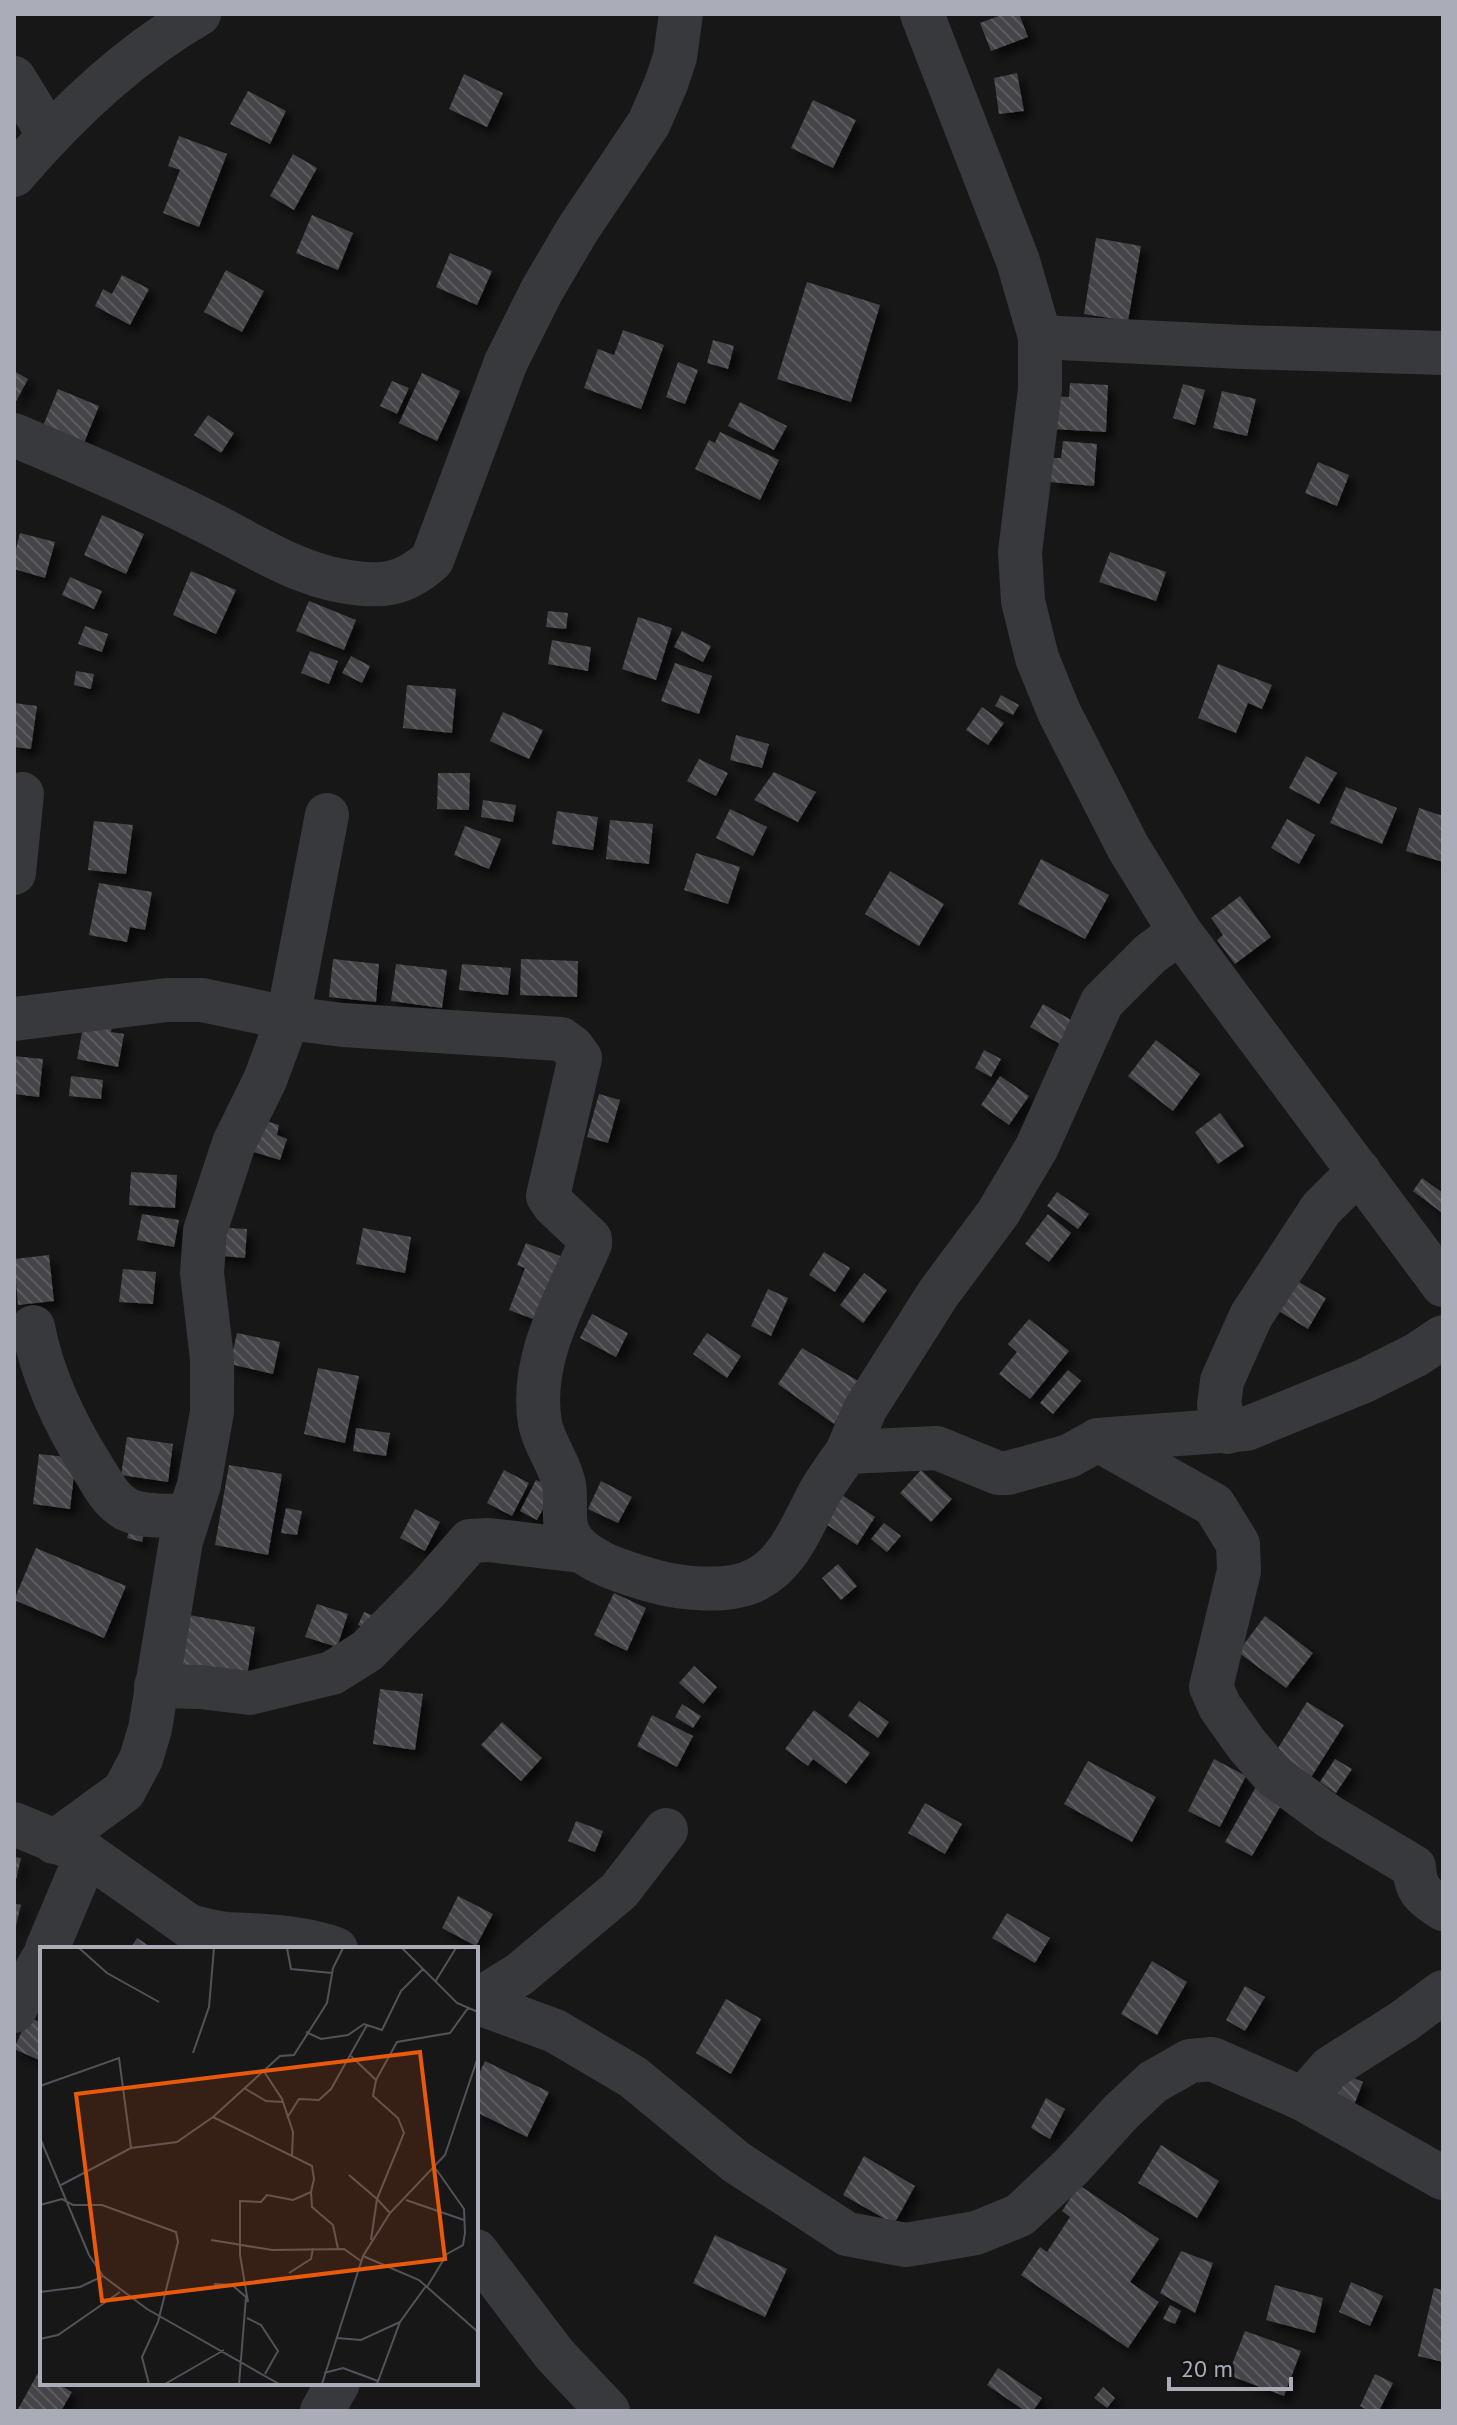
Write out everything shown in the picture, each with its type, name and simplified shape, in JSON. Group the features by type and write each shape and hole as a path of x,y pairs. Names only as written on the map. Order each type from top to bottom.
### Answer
{"street":[{"path":"14,435 114,476 293,565 340,581 393,583 415,575 432,560 492,396 542,290 578,229 649,123 675,57 681,14"},
{"path":"922,14 1018,261 1040,337 1040,389 1020,552 1023,601 1037,658 1059,712 1128,847 1180,932 1443,1285"},
{"path":"14,175 49,135 176,20"},
{"path":"14,78 49,135"},
{"path":"1040,337 1443,353"},
{"path":"14,873 22,794"},
{"path":"47,1947 71,1848 124,1791 141,1759 150,1729 188,1516 199,1485 212,1412 212,1359 202,1273 205,1231 234,1143 265,1080 288,1018 327,815"},
{"path":"156,1686 250,1693 332,1673 367,1651 419,1599 470,1541 489,1540 581,1551 668,1586 733,1588 758,1579 783,1558 847,1452 865,1409 938,1294 998,1213 1037,1147 1102,1002 1150,954 1180,932"},
{"path":"14,1019 167,1000 202,1000 288,1018 343,1025 561,1039 572,1047 580,1058 548,1196 590,1239 590,1244 547,1343 539,1394 540,1421 564,1482 567,1531 581,1551"},
{"path":"1228,1432 1219,1405 1222,1381 1251,1316 1321,1209 1359,1171"},
{"path":"33,1327 39,1356 56,1400 109,1495 126,1509 188,1516"},
{"path":"847,1452 937,1448 998,1473 1008,1473 1069,1456 1098,1440 1246,1429 1339,1393 1416,1355 1443,1337"},
{"path":"1098,1440 1214,1505 1238,1544 1239,1571 1211,1687 1220,1707 1247,1745 1274,1776 1330,1817 1414,1867 1420,1893 1443,1909"},
{"path":"14,1824 71,1848 202,1937 224,1934 317,1942 331,1947"},
{"path":"478,2001 520,1974 619,1891 666,1830"},
{"path":"14,2011 40,1964"},
{"path":"1303,2099 1330,2068 1443,1992"},
{"path":"478,2003 555,2031 633,2077 736,2162 847,2234 906,2245 976,2233 1020,2215 1153,2082 1190,2061 1212,2059 1303,2099 1443,2178"},
{"path":"478,2254 555,2355 608,2411"},
{"path":"322,2411 337,2385"}],"building":[{"path":"1004,14 1019,14 1028,37 991,51 980,23"},
{"path":"1017,73 1024,111 999,114 994,78"},
{"path":"464,74 503,93 487,127 449,109"},
{"path":"248,91 286,111 270,144 230,124"},
{"path":"813,100 856,120 833,168 791,148"},
{"path":"179,136 227,154 199,227 163,213 180,170 168,166"},
{"path":"293,154 317,168 294,210 270,196"},
{"path":"312,215 353,233 338,270 296,253"},
{"path":"1096,238 1141,246 1128,321 1084,314"},
{"path":"450,253 492,271 477,305 436,287"},
{"path":"226,270 264,291 242,332 204,312"},
{"path":"122,275 149,289 130,325 95,306 103,289 112,294"},
{"path":"807,282 880,305 851,402 777,379"},
{"path":"623,330 664,345 641,409 584,388 598,349 614,355"},
{"path":"713,340 734,346 728,369 707,363"},
{"path":"678,362 698,370 685,404 666,397"},
{"path":"14,371 28,379 14,405"},
{"path":"422,373 460,391 437,441 399,423"},
{"path":"392,381 409,388 397,414 380,406"},
{"path":"1070,383 1108,385 1106,432 1052,429 1053,396 1069,397"},
{"path":"1183,384 1205,390 1195,425 1173,418"},
{"path":"58,389 99,406 84,443 43,426"},
{"path":"1222,391 1256,399 1247,436 1213,428"},
{"path":"740,402 787,426 774,450 728,426"},
{"path":"208,415 234,433 221,453 194,435"},
{"path":"720,432 779,460 760,500 695,469 709,440 715,443"},
{"path":"1063,441 1097,444 1094,486 1050,482 1052,458 1061,458"},
{"path":"1318,462 1349,475 1337,506 1305,493"},
{"path":"102,515 144,534 126,574 84,555"},
{"path":"20,533 55,542 45,578 14,569"},
{"path":"1110,552 1166,572 1156,601 1099,582"},
{"path":"191,571 236,590 216,634 173,615"},
{"path":"70,577 102,591 94,609 62,595"},
{"path":"309,601 356,620 344,650 296,631"},
{"path":"548,611 568,613 566,629 546,627"},
{"path":"638,617 672,628 656,680 622,669"},
{"path":"85,626 108,634 102,652 78,644"},
{"path":"682,631 711,646 703,662 674,647"},
{"path":"552,640 591,647 588,671 548,664"},
{"path":"310,651 338,661 329,684 301,673"},
{"path":"351,656 370,666 362,683 342,673"},
{"path":"675,663 712,676 699,714 661,701"},
{"path":"1218,664 1272,685 1262,709 1248,703 1236,733 1198,718"},
{"path":"76,671 94,674 91,689 74,685"},
{"path":"407,685 456,689 452,733 403,728"},
{"path":"1001,695 1019,705 1013,715 995,706"},
{"path":"14,703 37,706 31,749 14,747"},
{"path":"982,707 1004,723 988,745 966,730"},
{"path":"503,712 543,730 529,759 490,741"},
{"path":"736,735 769,744 762,768 730,760"},
{"path":"1306,756 1337,773 1319,804 1289,788"},
{"path":"699,759 728,773 716,796 687,781"},
{"path":"774,772 816,792 798,822 754,800"},
{"path":"438,773 470,773 469,810 437,809"},
{"path":"1346,787 1397,808 1382,844 1330,823"},
{"path":"483,800 516,805 513,822 481,817"},
{"path":"1419,808 1443,816 1443,862 1406,851"},
{"path":"730,809 767,827 753,856 716,838"},
{"path":"557,811 598,817 593,850 552,844"},
{"path":"1287,819 1315,835 1299,864 1271,848"},
{"path":"610,820 653,824 649,864 606,859"},
{"path":"94,821 133,825 126,874 88,870"},
{"path":"465,826 501,839 489,869 454,855"},
{"path":"696,853 740,867 728,904 684,890"},
{"path":"1041,859 1109,895 1085,939 1018,904"},
{"path":"890,871 944,904 919,946 865,914"},
{"path":"99,883 152,892 145,930 130,927 127,942 89,935"},
{"path":"1240,896 1271,937 1235,964 1217,940 1223,935 1211,918"},
{"path":"333,959 379,964 376,1002 329,997"},
{"path":"521,959 578,961 577,997 520,995"},
{"path":"396,964 447,970 442,1008 391,1001"},
{"path":"462,964 511,968 508,995 459,990"},
{"path":"1043,1004 1073,1021 1060,1044 1030,1027"},
{"path":"112,1024 111,1032 124,1034 118,1067 77,1059 83,1027"},
{"path":"1156,1040 1200,1074 1173,1111 1128,1076"},
{"path":"984,1050 1001,1059 991,1077 975,1068"},
{"path":"14,1056 43,1059 39,1097 14,1094"},
{"path":"71,1076 103,1080 101,1099 69,1096"},
{"path":"1000,1076 1029,1096 1009,1125 981,1105"},
{"path":"599,1094 620,1100 608,1143 587,1137"},
{"path":"1220,1113 1244,1146 1218,1164 1195,1132"},
{"path":"253,1117 279,1125 277,1135 287,1139 280,1160 244,1149"},
{"path":"131,1172 177,1175 175,1208 129,1205"},
{"path":"1422,1178 1443,1193 1441,1212 1413,1191"},
{"path":"1057,1192 1089,1214 1078,1229 1047,1206"},
{"path":"142,1214 179,1220 174,1247 137,1240"},
{"path":"1048,1214 1071,1233 1049,1262 1025,1244"},
{"path":"212,1227 247,1229 245,1258 211,1255"},
{"path":"363,1228 411,1237 405,1273 356,1264"},
{"path":"526,1243 576,1262 552,1326 509,1310 525,1268 517,1265"},
{"path":"824,1252 850,1268 835,1292 809,1275"},
{"path":"49,1255 54,1301 18,1305 14,1259"},
{"path":"123,1269 156,1272 153,1304 119,1302"},
{"path":"864,1273 887,1290 863,1323 840,1305"},
{"path":"1287,1275 1326,1298 1308,1329 1269,1305"},
{"path":"768,1289 788,1298 771,1336 751,1326"},
{"path":"592,1314 628,1333 616,1357 580,1338"},
{"path":"1029,1319 1069,1351 1030,1399 999,1374 1017,1352 1008,1344"},
{"path":"237,1333 280,1342 273,1374 230,1364"},
{"path":"707,1333 741,1356 727,1378 693,1354"},
{"path":"802,1348 860,1382 834,1424 778,1384"},
{"path":"318,1368 359,1376 345,1443 304,1434"},
{"path":"1068,1370 1081,1381 1053,1414 1040,1403"},
{"path":"356,1428 390,1433 386,1456 353,1451"},
{"path":"127,1437 173,1444 168,1482 121,1475"},
{"path":"39,1454 76,1458 70,1509 33,1504"},
{"path":"229,1465 282,1474 268,1555 215,1545"},
{"path":"504,1470 529,1483 512,1516 487,1503"},
{"path":"921,1470 952,1499 931,1522 900,1493"},
{"path":"536,1480 554,1489 537,1520 520,1511"},
{"path":"601,1481 632,1497 618,1523 588,1509"},
{"path":"833,1489 875,1517 857,1545 814,1516"},
{"path":"286,1508 302,1511 297,1535 281,1533"},
{"path":"415,1509 440,1522 425,1551 400,1538"},
{"path":"884,1523 901,1536 887,1552 871,1539"},
{"path":"130,1528 144,1533 142,1542 127,1538"},
{"path":"36,1548 126,1586 104,1638 14,1600"},
{"path":"838,1564 857,1586 841,1600 822,1578"},
{"path":"614,1593 646,1608 627,1651 594,1635"},
{"path":"317,1604 348,1614 337,1647 305,1637"},
{"path":"364,1612 377,1617 371,1631 358,1625"},
{"path":"184,1614 255,1627 247,1676 175,1664"},
{"path":"1265,1616 1313,1653 1286,1688 1238,1652"},
{"path":"694,1666 717,1687 703,1704 679,1683"},
{"path":"380,1689 423,1694 415,1750 373,1744"},
{"path":"859,1701 889,1722 878,1738 848,1716"},
{"path":"1307,1702 1344,1725 1310,1779 1273,1756"},
{"path":"682,1704 701,1716 693,1728 675,1717"},
{"path":"814,1710 870,1753 846,1784 813,1759 808,1766 785,1749"},
{"path":"652,1715 693,1736 677,1767 637,1746"},
{"path":"502,1722 542,1758 521,1781 481,1745"},
{"path":"1214,1759 1246,1776 1220,1827 1188,1811"},
{"path":"1335,1759 1352,1769 1336,1793 1320,1782"},
{"path":"1088,1761 1156,1797 1132,1842 1064,1804"},
{"path":"1257,1785 1284,1800 1252,1856 1225,1842"},
{"path":"925,1803 962,1824 945,1854 908,1833"},
{"path":"576,1821 603,1831 595,1852 568,1841"},
{"path":"14,1857 21,1858 15,1884 14,1884"},
{"path":"458,1896 493,1914 476,1946 442,1928"},
{"path":"14,1903 21,1905 15,1929 14,1929"},
{"path":"1007,1913 1050,1938 1035,1963 992,1938"},
{"path":"137,1938 151,1947 131,1947"},
{"path":"1152,1961 1187,1982 1157,2035 1121,2014"},
{"path":"1245,1986 1265,1997 1245,2031 1226,2020"},
{"path":"726,1999 761,2019 731,2074 696,2053"},
{"path":"28,2017 40,2022 39,2060 14,2049"},
{"path":"485,2061 549,2092 527,2137 478,2113 478,2076"},
{"path":"1340,2072 1363,2082 1351,2113 1327,2103"},
{"path":"1046,2098 1065,2109 1050,2139 1031,2128"},
{"path":"1161,2145 1219,2181 1197,2218 1138,2183"},
{"path":"864,2156 915,2186 894,2224 843,2195"},
{"path":"1079,2185 1159,2239 1130,2282 1159,2302 1128,2348 1021,2275 1040,2247 1047,2252 1070,2217 1062,2211"},
{"path":"715,2235 787,2269 765,2317 693,2283"},
{"path":"1181,2251 1213,2263 1195,2313 1160,2293"},
{"path":"1351,2282 1383,2296 1370,2326 1339,2312"},
{"path":"1275,2285 1323,2298 1315,2333 1266,2320"},
{"path":"1434,2288 1443,2290 1443,2362 1418,2356"},
{"path":"1170,2305 1181,2311 1175,2324 1163,2319"},
{"path":"1245,2331 1301,2351 1284,2396 1228,2375"},
{"path":"998,2368 1042,2398 1033,2411 1025,2411 987,2385"},
{"path":"38,2373 40,2385 60,2385 72,2392 61,2411 17,2411"},
{"path":"1375,2374 1393,2383 1379,2411 1369,2411 1360,2406"},
{"path":"1103,2387 1115,2398 1107,2408 1094,2398"}]}
